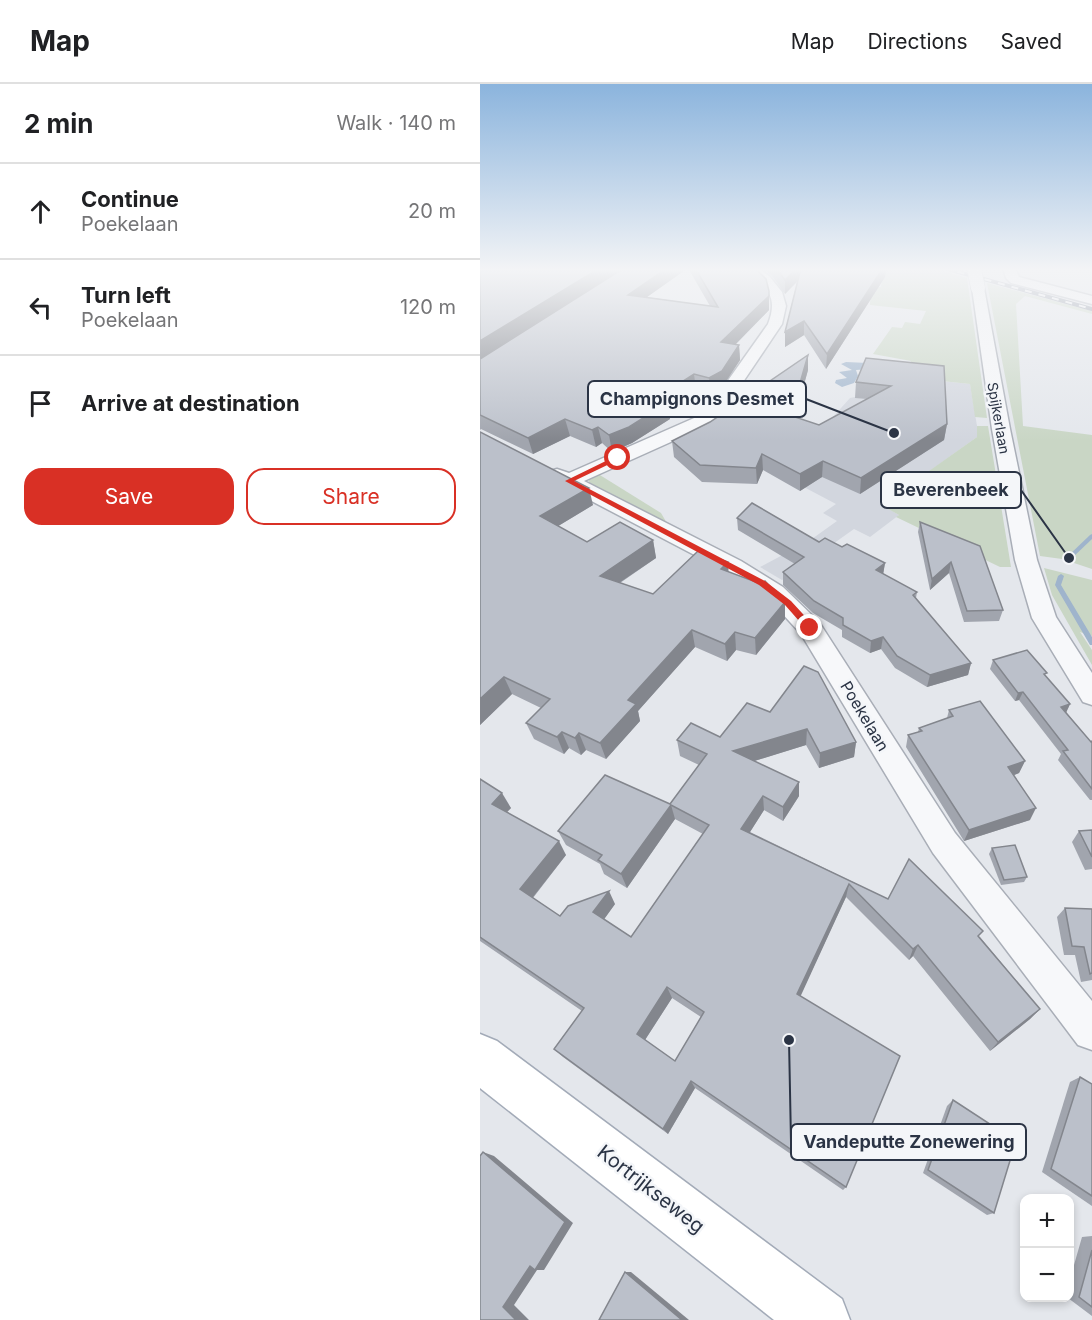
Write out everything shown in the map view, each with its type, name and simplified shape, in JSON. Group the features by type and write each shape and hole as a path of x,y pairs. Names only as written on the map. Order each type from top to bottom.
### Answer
{"main road":[{"name":"Kortrijkseweg","path":"480,1058 821,1320"}],"street":[{"path":"568,481 693,427 718,410 774,326"},
{"name":"Spijkerlaan","path":"984,326 1026,560 1044,618 1092,695"},
{"name":"Poekelaan","path":"530,462 734,566 762,583 788,603 830,656 904,781 944,843 1092,1031"}],"shaded area":[{"path":"865,373 970,384 977,437 882,505 899,515 870,537 854,529 782,580 760,567 809,541 837,521 823,513 836,504 781,475 850,398 855,397"}],"green space":[{"path":"903,326 974,326 987,418 975,417 970,384 904,377 911,361 873,354 892,327 902,328"},
{"path":"995,326 1017,326 1023,426 1092,435 1092,569 1062,559 1040,556"},
{"path":"977,426 988,426 1011,567 1000,567 896,517 899,515 881,505 977,437"},
{"path":"595,472 661,513 668,525 590,485 588,477"},
{"path":"1044,568 1092,580 1092,636 1080,632 1092,650 1092,665 1052,595"}],"water":[{"path":"846,362 868,363 869,369 856,370 858,376 854,383 842,387 835,383 836,380 847,378 839,372 852,370 841,364"}],"building":[{"path":"480,326 505,326 480,341"},
{"path":"533,326 738,326 721,342 739,345 722,371 709,378 694,374 655,399 667,403 629,427 609,435 598,427 592,430 565,419 528,438 480,415 480,359"},
{"path":"787,326 796,326 785,332"},
{"path":"807,326 845,326 827,354"},
{"path":"808,355 798,390 771,409 819,425 891,386 856,382 866,358 944,366 947,424 861,478 823,461 800,474 762,454 756,468 700,465 672,441 710,422"},
{"path":"480,432 589,488 540,516 587,542 620,522 653,540 600,576 653,594 698,551 728,562 721,569 761,584 765,581 785,602 755,638 735,632 725,644 692,630 628,700 636,704 600,743 579,733 575,738 562,732 557,737 526,723 550,699 504,677 480,699"},
{"path":"752,503 819,542 825,538 842,547 847,544 885,563 876,570 917,592 913,595 971,663 930,675 897,656 883,637 871,641 843,625 843,618 814,601 783,572 804,557 737,518"},
{"path":"920,522 980,546 1003,610 967,611 951,562 932,579"},
{"path":"1027,650 1070,704 1061,707 1092,741 1092,789 1063,751 1068,750 1023,692 1018,693 993,660"},
{"path":"804,666 818,672 856,742 820,753 807,729 733,751 799,782 783,807 763,796 741,829 888,899 909,859 983,931 978,936 1040,1009 998,1042 918,945 913,949 849,884 797,994 900,1056 846,1187 691,1081 663,1129 554,1049 584,1008 480,937 480,779 502,793 492,804 559,841 520,889 560,916 568,906 609,891 593,912 631,937 709,825 671,805 621,874 598,860 602,855 558,831 605,775 670,804 707,754 677,740 691,723 720,737 747,703 770,712","holes":["667,987 704,1012 675,1061 637,1034"]},
{"path":"980,701 1025,761 1008,767 1036,808 969,830 908,735 922,731 919,728 953,716 949,710"},
{"path":"1092,830 1092,857 1079,831"},
{"path":"1015,845 1027,877 1004,880 992,848"},
{"path":"1065,908 1092,909 1092,973 1090,974 1084,947 1072,946"},
{"path":"1080,1077 1092,1084 1092,1196 1051,1169"},
{"path":"953,1100 1016,1141 994,1213 928,1170"},
{"path":"483,1152 565,1222 535,1270 530,1266 503,1307 516,1320 480,1320 480,1156"},
{"path":"1092,1250 1092,1307 1079,1297"},
{"path":"625,1272 682,1320 599,1320"}],"waterway":[{"path":"1069,558 1092,536"},
{"path":"1061,576 1058,585 1092,643"}],"place":[{"name":"Champignons Desmet","path":"894,433"},
{"name":"Beverenbeek","path":"1069,558"},
{"name":"Vandeputte Zonewering","path":"789,1040"}],"route":[{"path":"618,458 568,481 734,566 762,583 788,603 810,628"}]}
